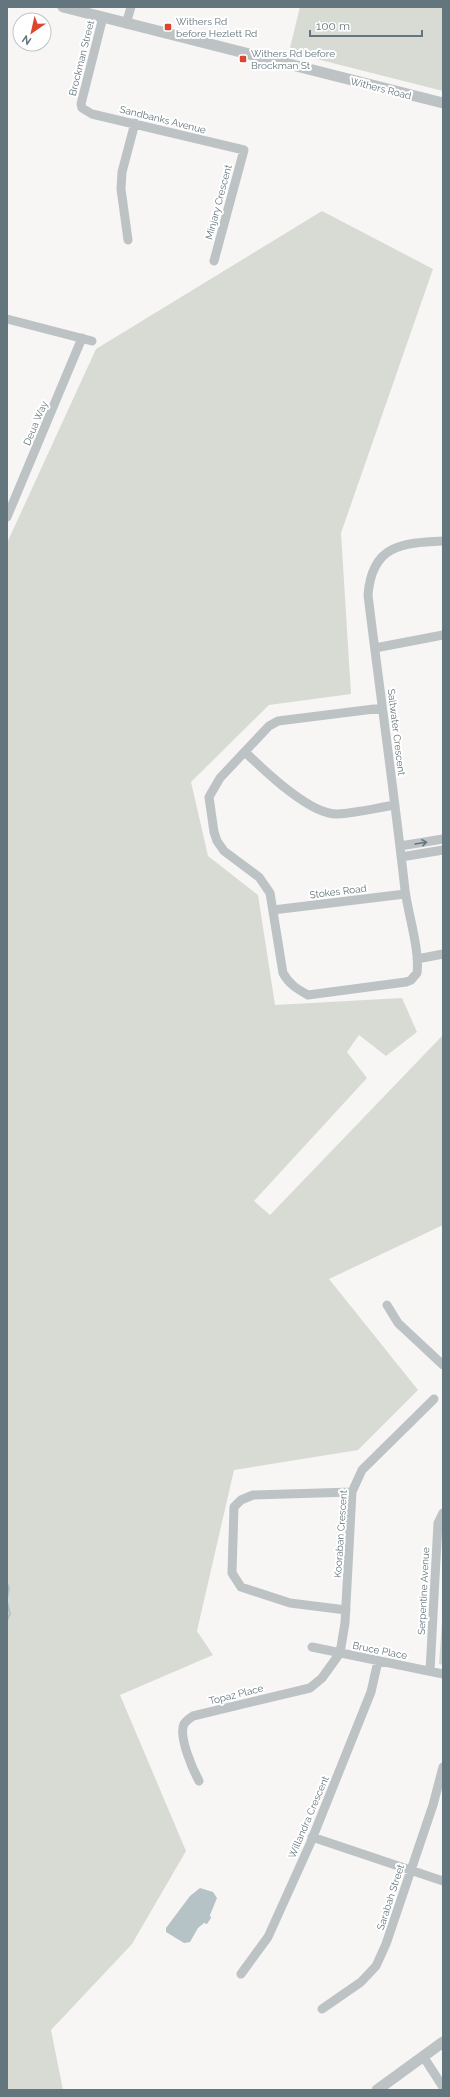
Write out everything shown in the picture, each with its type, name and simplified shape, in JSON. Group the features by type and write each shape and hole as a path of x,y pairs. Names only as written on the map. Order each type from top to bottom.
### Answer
{"street":[{"name":"Withers Road","path":"63,7 443,103"},
{"path":"126,24 131,7"},
{"name":"Brockman Street","path":"81,104 102,17"},
{"name":"Sandbanks Avenue","path":"81,104 86,112 244,150"},
{"path":"128,240 122,189 122,172 135,123"},
{"name":"Minjary Crescent","path":"214,260 244,150"},
{"path":"7,319 92,340"},
{"name":"Deua Way","path":"7,516 82,338"},
{"name":"Saltwater Crescent","path":"273,910 283,973 287,981 294,988 308,995 406,982 417,973 417,959 405,894 368,595 369,581 375,566 390,550 406,543 443,541"},
{"path":"375,648 443,635"},
{"path":"273,910 270,893 265,883 224,851 214,832 209,797 217,783 245,752 269,726 278,721 382,708"},
{"path":"245,752 308,805 323,812 337,814 395,805"},
{"path":"400,846 443,839"},
{"path":"401,857 443,850"},
{"name":"Stokes Road","path":"273,910 405,894"},
{"path":"417,959 443,954"},
{"path":"387,1306 398,1323 443,1365"},
{"name":"Kooraban Crescent","path":"340,1653 346,1610 352,1492 362,1470 434,1399"},
{"path":"346,1610 290,1603 241,1587 232,1573 234,1507 242,1500 253,1495 352,1492"},
{"name":"Serpentine Avenue","path":"430,1671 438,1523 443,1513"},
{"name":"Bruce Place","path":"312,1647 443,1674"},
{"name":"Topaz Place","path":"199,1781 192,1769 183,1735 184,1725 188,1720 193,1716 310,1688 322,1678 340,1653"},
{"name":"Willandra Crescent","path":"241,1974 268,1938 372,1692 378,1660"},
{"name":"Sarabah Street","path":"322,2009 361,1982 376,1966 386,1944 433,1805 443,1767"},
{"path":"312,1837 443,1881"},
{"path":"378,2090 443,2042"},
{"path":"423,2056 443,2087"}],"shaded area":[{"path":"300,7 443,7 443,91 289,52"},
{"path":"322,211 433,269 341,533 351,694 269,705 191,782 208,856 258,895 275,1005 402,998 417,1032 386,1056 359,1035 347,1052 367,1078 254,1201 270,1215 443,1035 443,1225 329,1279 418,1390 358,1450 234,1470 197,1631 213,1655 120,1695 186,1851 132,1944 51,2030 63,2090 7,2090 7,543 96,349"},
{"path":"443,1606 443,1665 439,1664"},
{"path":"200,1888 213,1892 217,1898 210,1915 211,1918 207,1924 204,1923 198,1928 190,1942 184,1943 166,1932 166,1928 190,1896"}],"waterway":[{"path":"7,1583 9,1588 7,1598"},
{"path":"7,1602 10,1614 7,1620"}],"place":[{"name":"Withers Rd before Hezlett Rd","path":"168,27"},
{"name":"Withers Rd before Brockman St","path":"243,59"}]}
